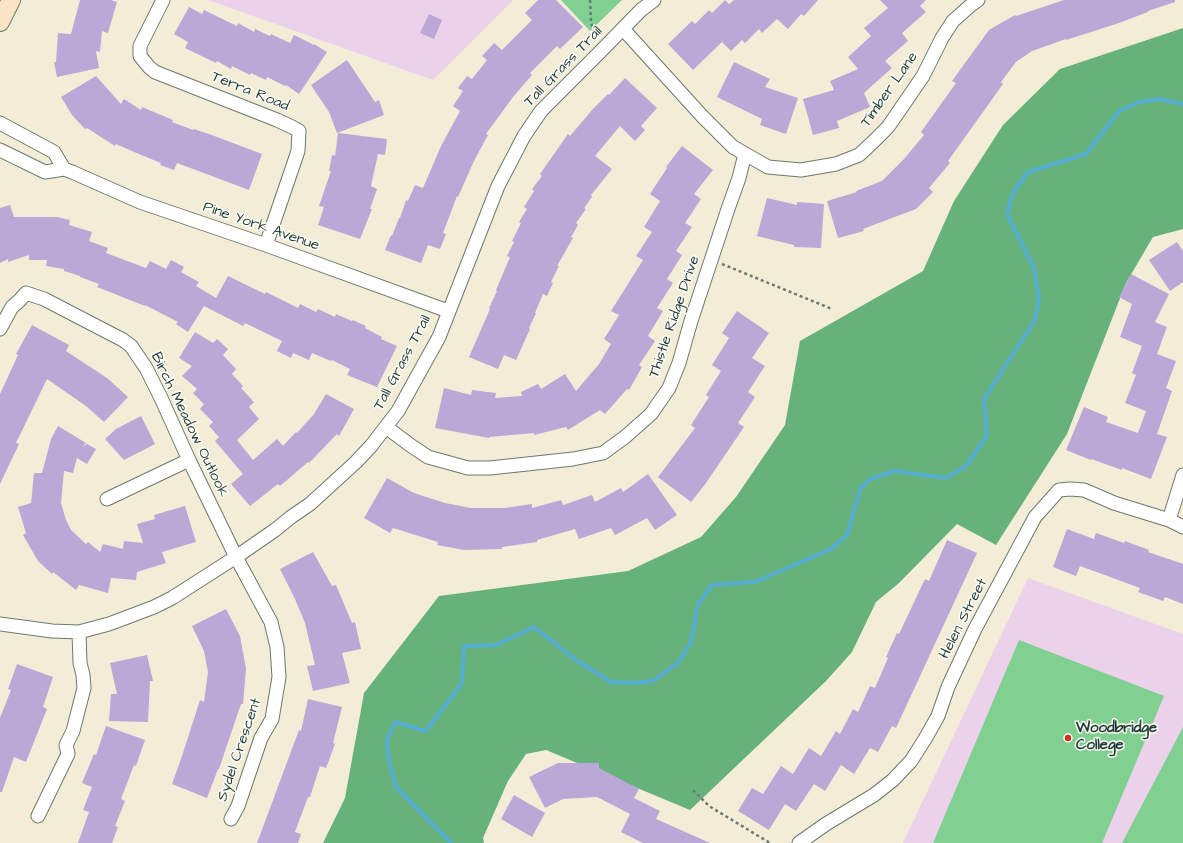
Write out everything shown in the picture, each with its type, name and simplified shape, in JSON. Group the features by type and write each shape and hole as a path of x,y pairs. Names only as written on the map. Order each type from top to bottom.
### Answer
{"main road":[{"path":"0,22 11,0"}],"street":[{"name":"Terra Road","path":"163,0 140,46 140,56 149,67 155,72 292,126 299,131 298,151 266,245"},
{"name":"Tall Grass Trail","path":"0,624 52,631 79,632 109,624 154,607 172,598 275,530 310,504 356,462 371,446 398,411 439,337 498,186 524,136 541,111 641,10 654,0"},
{"name":"Timber Lane","path":"623,29 720,135 733,147 768,167 801,170 836,164 859,155 888,127 923,76 942,38 953,21 978,0"},
{"path":"0,123 54,152 64,169"},
{"name":"Pine York Avenue","path":"0,150 45,172 64,169 140,202 266,245 448,311"},
{"name":"Thistle Ridge Drive","path":"386,427 428,457 468,468 490,468 573,459 603,453 626,437 651,414 669,388 679,363 691,321 728,209 740,178 745,154"},
{"name":"Birch Meadow Outlook","path":"0,328 12,307 26,292 44,299 123,340 131,346 146,368 161,398 236,557"},
{"path":"107,500 189,460"},
{"path":"1169,520 1183,475"},
{"name":"Helen Street","path":"799,843 826,824 874,795 893,780 910,761 938,716 948,687 975,629 1035,517 1059,490 1084,490 1114,503 1169,520 1183,527"},
{"name":"Sydel Crescent","path":"231,819 238,806 261,738 272,719 279,677 277,647 271,622 236,557"},
{"path":"38,816 68,754 66,746 73,730 84,688 80,663 79,632"}],"path":[{"path":"590,0 592,22 600,53"},
{"path":"712,260 832,309"},
{"path":"693,790 709,806 770,843"}],"shaded area":[{"path":"208,0 513,0 433,80"},
{"name":"Woodbridge College","path":"1028,578 1183,634 1183,843 903,843"}],"green space":[{"path":"561,0 622,0 590,31"},
{"path":"1183,28 1183,229 1153,237 1126,283 1067,434 996,545 957,524 899,583 876,602 852,652 826,681 690,810 546,750 526,754 508,781 483,838 484,843 323,843 345,798 364,693 439,596 628,571 701,537 736,497 785,425 800,341 923,271 954,201 1003,125 1060,69"},
{"path":"1019,640 1164,696 1102,843 933,843"},
{"path":"1183,727 1183,843 1122,843"}],"building":[{"path":"80,0 111,0 117,2 108,33 102,31 100,52 96,51 99,68 57,77 54,62 56,62 58,33 71,34"},
{"path":"538,0 556,0 583,27 560,49 557,46 530,73 532,75 513,97 486,134 488,135 474,161 458,197 457,196 443,233 446,234 440,249 428,245 421,263 385,250 400,218 406,200 408,201 415,185 423,188 441,146 460,111 453,106 463,91 458,88 467,76 472,79 487,60 482,56 494,43 502,50 532,20 525,13"},
{"path":"725,0 729,4 734,0 818,0 804,16 801,14 788,29 777,19 762,33 759,29 745,43 742,40 731,51 722,42 693,70 668,44 692,21 695,24 709,10 712,13"},
{"path":"880,0 926,0 920,6 926,12 902,33 908,41 885,61 892,68 864,93 870,107 837,121 839,128 813,135 803,99 834,90 830,81 858,69 848,57 871,36 864,28 888,8"},
{"path":"1064,0 1175,0 1175,2 1119,23 1032,51 1016,62 1001,82 1003,84 948,161 950,163 929,188 933,192 916,209 863,229 864,231 838,238 827,201 857,192 856,191 882,181 904,159 924,135 921,132 956,83 952,81 989,30 1015,15 1016,16"},
{"path":"189,7 202,14 204,10 237,26 238,23 254,32 255,29 270,36 271,34 290,43 294,35 327,52 299,94 286,85 285,86 267,77 266,80 251,73 250,75 232,66 231,69 217,61 216,63 185,48 188,42 174,34"},
{"path":"429,14 442,20 434,39 420,33"},
{"path":"347,60 375,102 379,100 384,115 337,133 329,112 311,85"},
{"path":"734,62 770,79 765,87 798,98 786,134 760,125 762,119 717,97"},
{"path":"96,76 121,104 124,99 141,110 142,107 173,120 172,122 262,154 249,190 177,163 174,170 160,165 161,163 116,144 115,146 87,128 85,129 72,115 61,97"},
{"path":"625,78 657,108 641,126 645,130 635,141 620,126 595,156 612,169 591,195 592,197 584,208 586,209 576,223 578,225 571,237 573,238 557,266 559,266 551,282 553,283 547,296 543,294 529,328 530,329 516,360 504,355 498,369 469,357 490,309 489,308 510,257 507,256 514,242 512,241 521,223 519,222 527,209 524,207 534,191 532,189 542,176 540,174 568,134 570,136 593,109"},
{"path":"338,133 387,139 385,155 378,154 371,186 377,189 370,209 372,209 360,239 318,225 324,207 319,206 331,171 329,171 332,155 335,156"},
{"path":"682,146 713,170 694,194 701,199 685,223 692,227 676,251 682,255 667,279 673,283 657,308 663,311 648,336 655,341 639,365 642,367 629,390 627,389 605,414 600,410 568,430 566,427 534,435 534,433 489,438 435,428 444,388 471,395 472,390 496,393 495,398 522,396 521,392 538,384 541,389 565,374 576,391 599,364 611,344 604,339 619,315 611,311 643,260 636,256 652,232 644,227 660,201 650,194 667,168 666,167"},
{"path":"767,198 797,205 797,202 824,204 821,248 794,247 794,245 757,236"},
{"path":"10,205 14,217 57,217 70,220 69,225 92,232 89,241 108,248 106,253 146,268 150,261 166,269 171,260 184,267 181,272 199,282 196,286 216,298 228,276 265,294 266,292 298,308 300,304 316,312 318,309 335,317 336,314 352,321 353,320 366,326 365,328 382,337 381,339 397,346 377,387 347,375 350,369 332,360 331,361 312,353 309,360 293,353 291,358 277,351 282,341 245,323 243,326 204,306 188,332 176,324 178,322 145,305 97,287 99,284 64,271 64,269 46,266 47,260 29,260 29,255 8,262 8,259 0,263 0,208"},
{"path":"1177,242 1183,251 1183,282 1170,291 1149,260"},
{"path":"1131,274 1169,294 1155,322 1167,327 1157,354 1176,361 1166,388 1172,391 1157,434 1167,437 1151,479 1122,468 1122,470 1091,460 1066,450 1084,407 1108,417 1106,422 1138,433 1146,411 1125,403 1136,375 1132,373 1142,346 1120,337 1132,304 1119,297"},
{"path":"737,311 769,333 752,358 765,366 748,392 755,397 738,423 744,427 706,483 691,502 658,477 695,428 691,425 709,397 706,395 721,371 712,365 729,338 722,333"},
{"path":"32,325 69,345 66,351 107,378 128,397 104,422 86,406 47,379 16,443 19,444 0,484 0,394 18,355 16,354"},
{"path":"195,332 213,343 217,339 228,349 223,355 236,369 232,374 243,386 241,388 254,402 249,407 259,419 237,440 253,460 277,439 283,446 314,414 326,394 354,409 339,436 337,434 309,463 308,462 280,486 278,484 250,506 231,484 243,474 215,441 219,437 209,426 213,422 200,409 204,404 193,393 197,389 182,376 192,366 179,358"},
{"path":"141,416 155,444 124,460 105,439 116,429"},
{"path":"58,426 86,443 82,447 87,444 96,449 87,464 77,458 73,473 64,471 61,503 66,520 71,530 86,544 88,542 100,552 103,544 123,549 124,541 143,543 137,524 155,519 154,515 185,506 196,542 162,552 166,563 137,572 136,580 111,578 108,593 79,585 76,590 53,572 52,574 38,561 23,535 26,533 18,507 31,503 34,473 42,473 51,439"},
{"path":"648,474 677,515 655,530 647,518 615,535 611,528 579,539 575,529 537,540 537,542 502,547 502,549 464,550 437,545 438,542 393,528 390,533 364,518 387,478 414,493 445,503 471,508 504,508 532,504 532,508 561,500 563,505 592,495 595,502 621,488 623,492"},
{"path":"1067,529 1094,539 1096,533 1124,543 1125,541 1149,550 1148,552 1183,564 1183,604 1165,597 1163,601 1138,592 1140,588 1080,566 1076,576 1053,567"},
{"path":"947,540 977,553 896,728 892,726 878,752 870,748 854,774 841,765 825,791 814,784 796,811 785,804 769,830 738,811 752,788 763,794 781,766 793,774 809,748 821,756 836,731 840,734 853,709 858,712 870,686 875,688 888,658 886,657 897,633 899,634 925,579 929,581"},
{"path":"313,552 332,586 336,585 352,623 355,622 361,649 342,653 350,683 313,691 307,666 315,665 305,623 280,569"},
{"path":"226,609 240,636 246,669 243,704 241,704 219,769 207,798 172,784 200,700 204,702 208,672 204,651 192,626"},
{"path":"147,655 153,681 150,681 148,722 109,721 111,694 117,694 110,663"},
{"path":"17,664 53,677 43,707 47,709 26,762 14,757 2,792 0,792 0,718 11,690 8,689"},
{"path":"308,699 342,707 333,743 335,744 326,768 320,766 310,797 308,797 295,832 301,834 298,843 257,843 299,730 301,731"},
{"path":"106,726 145,740 136,766 134,765 121,799 125,801 115,826 118,827 112,843 78,843 89,812 83,810 92,787 82,783 94,754 96,755"},
{"path":"558,763 599,763 599,768 639,789 634,798 660,811 656,819 710,843 643,843 621,832 630,814 597,797 563,799 545,808 529,777"},
{"path":"514,795 545,813 532,837 501,819"}],"waterway":[{"path":"451,843 396,787 388,756 387,739 395,722 425,731 429,727 462,683 464,646 496,645 534,627 576,660 611,682 634,683 653,681 678,663 691,642 698,604 712,585 755,582 831,549 847,535 860,489 870,479 895,471 946,478 966,466 987,436 984,399 1035,320 1039,299 1034,268 1007,214 1013,193 1028,172 1086,154 1119,111 1139,102 1159,99 1183,104"}],"place":[{"name":"Woodbridge College","path":"1068,738"}]}
